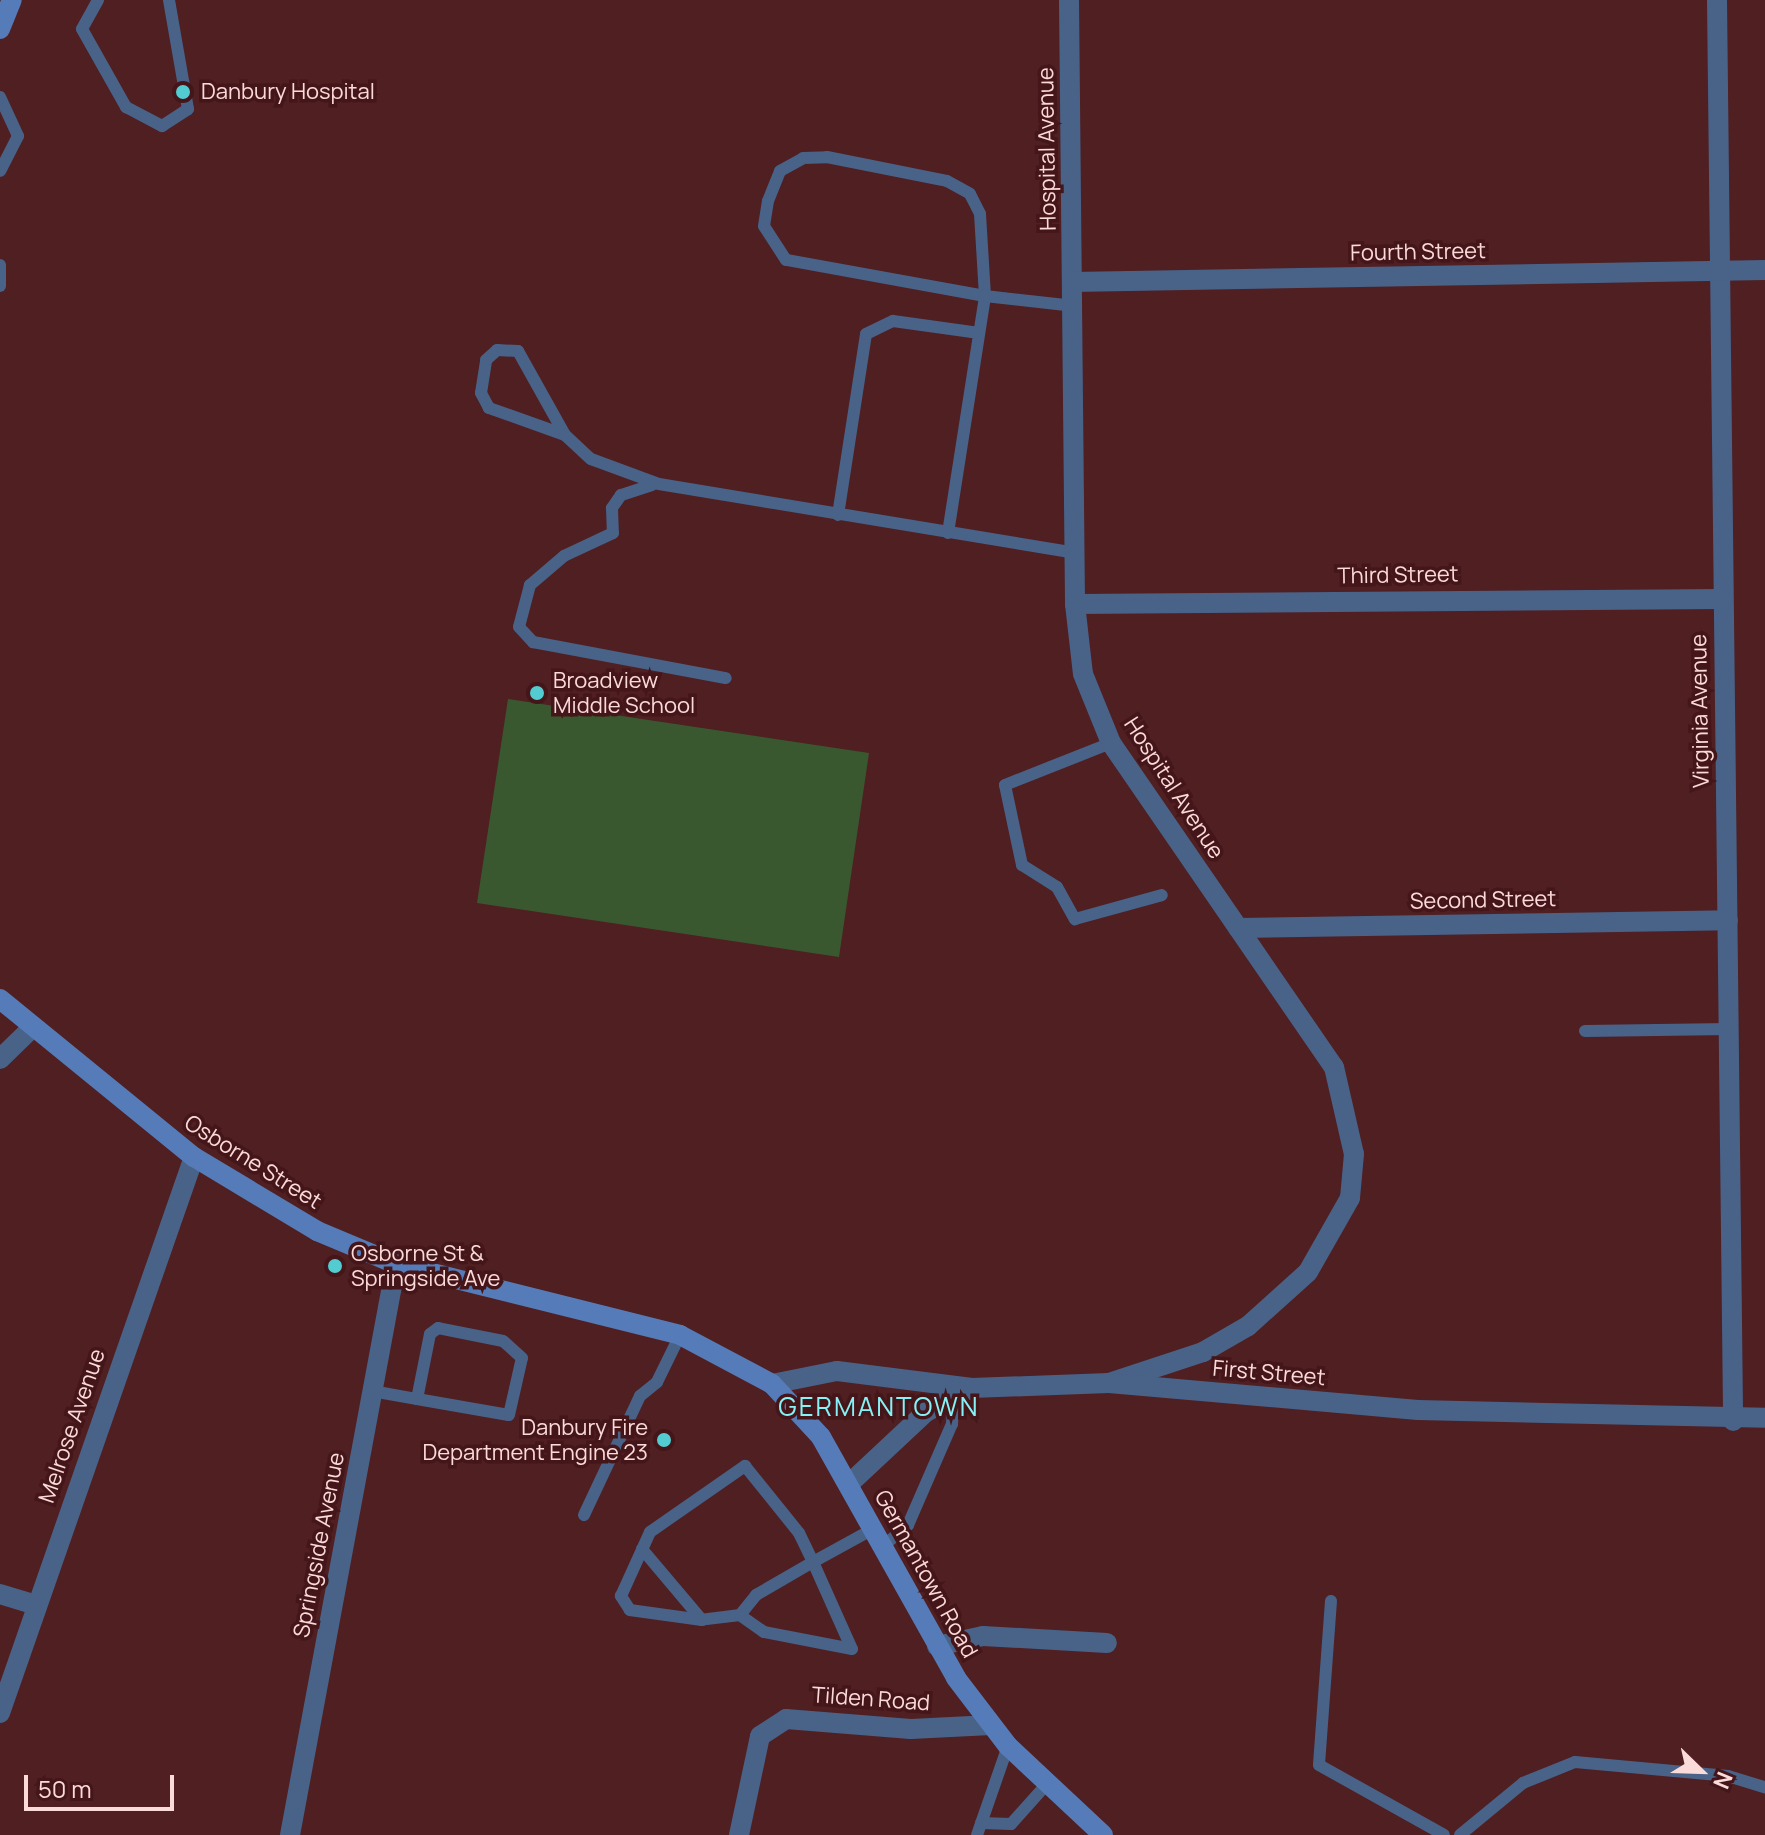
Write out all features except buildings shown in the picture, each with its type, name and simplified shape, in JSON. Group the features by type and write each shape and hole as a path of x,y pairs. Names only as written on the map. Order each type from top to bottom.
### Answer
{"main road":[{"path":"0,29 12,0"},
{"name":"Osborne Street","path":"0,999 194,1157 317,1231 396,1264 680,1335 703,1345"},
{"name":"Germantown Road","path":"703,1345 772,1384 821,1437 937,1646 991,1725 1046,1785 1103,1835"}],"street":[{"name":"Hospital Avenue","path":"1069,0 1075,604 1083,674 1111,743 1334,1067 1354,1154 1350,1198 1308,1272 1248,1326 1203,1352 1109,1383"},
{"name":"Virginia Avenue","path":"1717,0 1717,271 1733,1421"},
{"name":"Fourth Street","path":"1072,282 1765,270"},
{"name":"Third Street","path":"1075,604 1722,599"},
{"name":"Second Street","path":"1238,928 1728,920"},
{"path":"0,1059 32,1028"},
{"name":"Melrose Avenue","path":"0,1713 194,1157"},
{"name":"Springside Avenue","path":"290,1835 396,1264"},
{"name":"First Street","path":"772,1384 837,1371 963,1392 1109,1383 1418,1410 1733,1421 1765,1418"},
{"path":"849,1484 893,1439 963,1392"},
{"path":"0,1594 37,1605"},
{"path":"937,1646 983,1636 1107,1643"},
{"name":"Tilden Road","path":"739,1835 760,1736 786,1719 911,1729 991,1725"}],"lane":[{"path":"98,0 82,29 126,107 162,126 188,109 169,0"},
{"path":"0,97 15,116 18,136 0,171"},
{"path":"948,533 985,296 980,214 970,194 947,181 827,157 803,158 780,171 764,226 786,260 985,296 1074,306"},
{"path":"0,265 0,286"},
{"path":"838,515 866,334 893,321 979,333"},
{"path":"565,435 489,408 481,393 486,360 505,348 524,357 565,435 591,459 659,484 1074,553"},
{"path":"659,484 632,486 612,508 613,533 564,556 530,585 519,627 533,642 726,678"},
{"path":"1111,743 1005,785 1022,865 1057,887 1075,919 1162,895"},
{"path":"1585,1031 1729,1029"},
{"path":"372,1391 417,1399 509,1415 522,1358 503,1341 438,1328 430,1334 417,1399"},
{"path":"584,1515 640,1396 657,1382 680,1335"},
{"path":"740,1615 756,1595 813,1562 908,1525 963,1392"},
{"path":"745,1466 813,1562 852,1649 764,1632 740,1615 702,1620 630,1610 621,1596 650,1532 745,1466"},
{"path":"642,1549 702,1620"},
{"path":"1331,1601 1319,1765 1444,1835"},
{"path":"1008,1746 979,1829 1011,1824 1046,1785"},
{"path":"1460,1835 1523,1783 1575,1762 1728,1776 1765,1787"}],"green space":[{"path":"508,699 869,753 839,957 477,903"}],"place":[{"name":"Danbury Hospital","path":"183,92"},
{"name":"Broadview Middle School","path":"537,693"},
{"name":"Osborne St & Springside Ave","path":"335,1266"},
{"name":"Danbury Fire Department Engine 23","path":"664,1440"}],"district":[{"name":"GERMANTOWN","path":"879,1407"}]}
